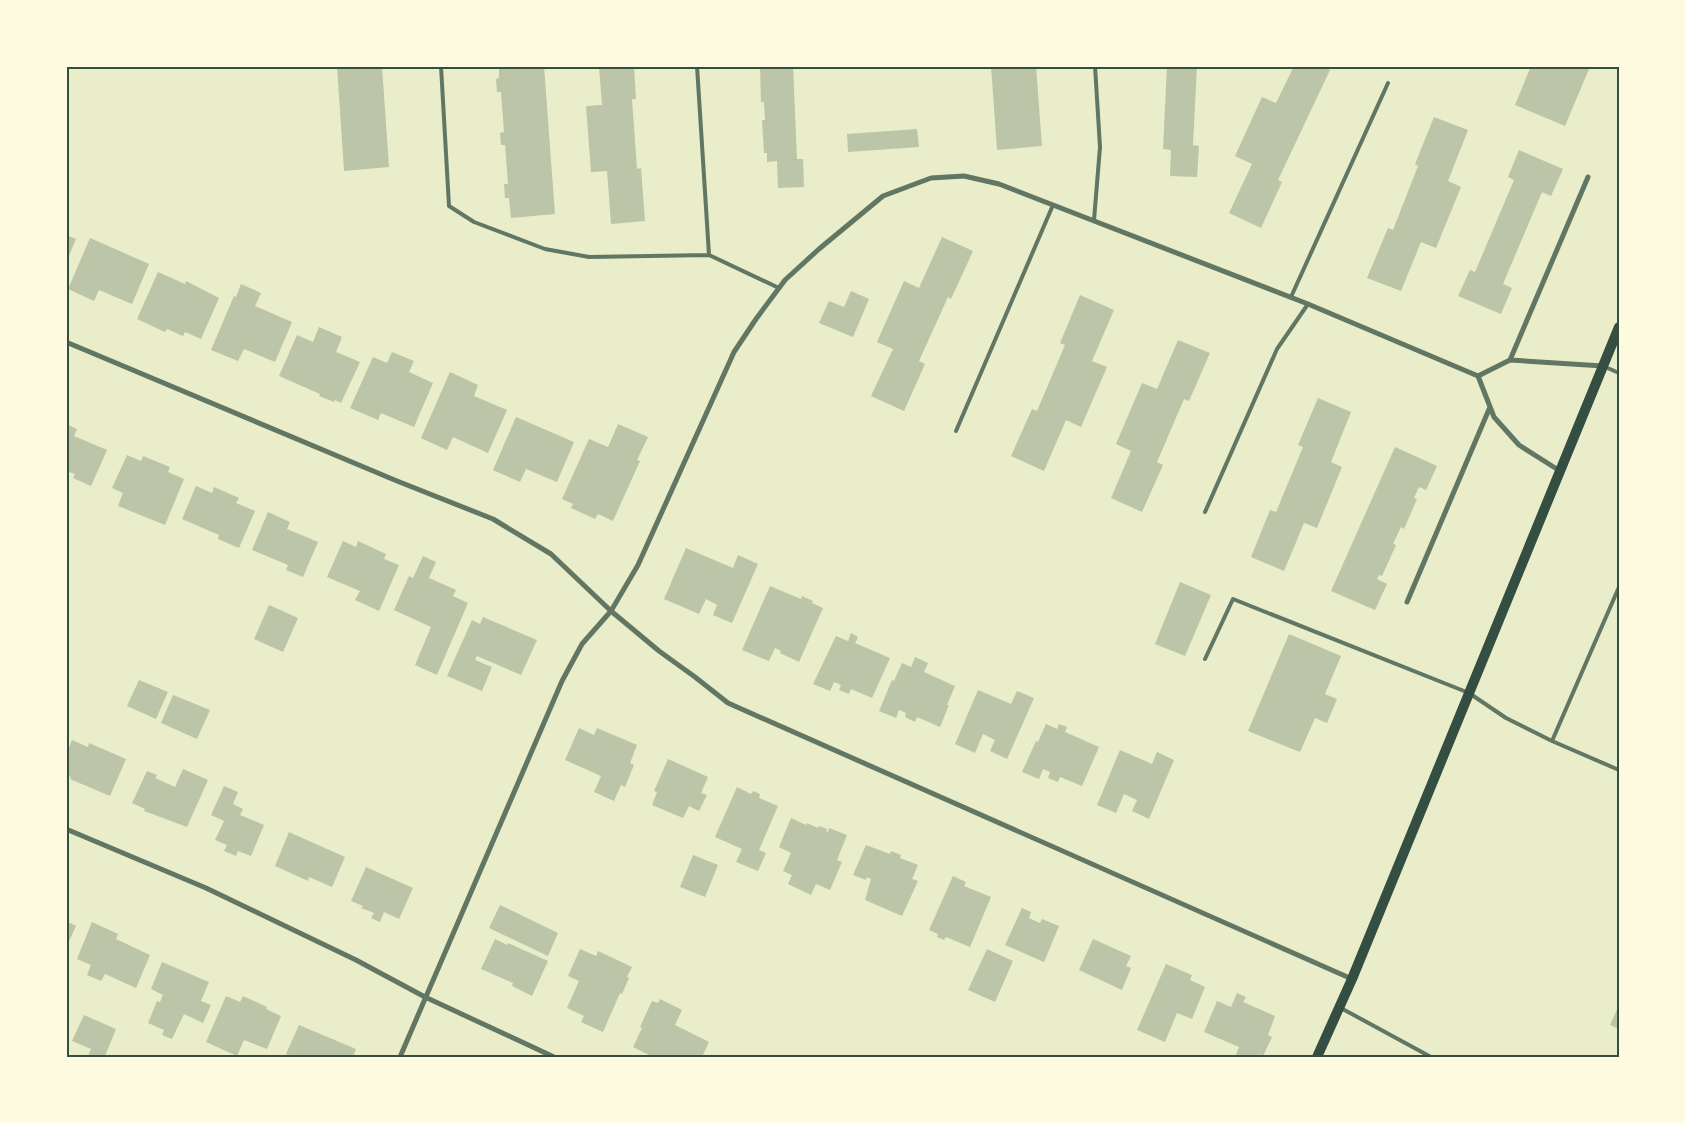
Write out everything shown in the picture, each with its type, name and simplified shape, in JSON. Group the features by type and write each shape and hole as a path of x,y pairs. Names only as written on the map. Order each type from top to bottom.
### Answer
{"main road":[{"path":"1317,1057 1352,979 1619,327"}],"street":[{"path":"400,1057 562,681 582,644 612,610 638,565 734,352 785,280 883,196 931,178 964,176 1000,184 1291,297 1478,376 1494,417 1519,446 1560,471"},
{"path":"1510,360 1588,177"},
{"path":"66,342 397,481 493,519 551,554 659,651 728,703 1352,979"},
{"path":"1478,376 1510,360 1603,366"},
{"path":"1407,602 1490,406"},
{"path":"66,829 206,888 356,960 425,997 554,1057"}],"lane":[{"path":"441,66 449,206 474,222 545,249 589,257 710,255 779,288"},
{"path":"697,66 710,255"},
{"path":"1094,66 1100,147 1094,220"},
{"path":"1291,297 1388,83"},
{"path":"956,431 1053,205"},
{"path":"1205,512 1277,349 1308,304"},
{"path":"1603,366 1619,373"},
{"path":"1552,741 1619,587"},
{"path":"1206,659 1232,599 1469,693 1506,718 1552,741 1619,770"},
{"path":"1340,1007 1431,1057"}],"building":[{"path":"337,66 382,66 389,167 344,171"},
{"path":"499,66 544,66 555,214 511,218 509,198 505,198 504,184 508,184 505,145 501,145 500,133 504,132 501,92 497,92 496,79 499,78"},
{"path":"599,66 634,66 636,99 632,99 637,169 641,168 645,221 611,224 607,171 591,172 586,106 602,105"},
{"path":"793,66 797,159 803,159 804,187 778,188 777,161 767,162 767,153 764,153 762,120 765,120 764,102 761,102 760,67"},
{"path":"991,66 1036,66 1042,146 997,150"},
{"path":"1167,66 1197,66 1193,145 1199,146 1197,177 1170,176 1171,150 1163,149"},
{"path":"1294,66 1322,66 1330,70 1278,180 1282,182 1261,228 1229,213 1252,164 1235,156 1262,97 1276,103"},
{"path":"1531,66 1583,66 1589,69 1565,126 1515,105"},
{"path":"1434,117 1468,130 1448,181 1461,187 1436,248 1421,242 1401,291 1367,278 1388,228 1393,230 1418,166 1415,164"},
{"path":"917,129 919,147 848,152 847,134"},
{"path":"1519,150 1563,169 1551,196 1542,192 1503,284 1512,288 1501,314 1458,296 1470,270 1475,272 1514,180 1508,177"},
{"path":"66,235 76,239 66,263"},
{"path":"942,237 973,251 951,299 948,297 919,361 925,364 904,411 871,396 893,349 877,342 904,281 919,288"},
{"path":"90,238 149,264 132,304 99,290 94,301 68,289"},
{"path":"158,272 185,284 186,281 219,298 201,339 185,332 183,336 167,329 165,332 137,319"},
{"path":"241,284 261,293 255,306 292,322 275,362 244,349 238,361 211,350"},
{"path":"851,291 869,299 853,337 819,323 829,301 844,307"},
{"path":"1080,295 1114,310 1092,361 1107,367 1081,427 1066,420 1044,471 1011,456 1032,409 1037,411 1065,345 1060,343"},
{"path":"319,327 342,337 336,352 360,362 341,403 319,396 320,394 279,376 297,335 313,342"},
{"path":"1178,340 1210,353 1189,401 1184,399 1157,462 1163,465 1142,512 1111,498 1131,451 1116,444 1142,383 1157,389"},
{"path":"392,352 414,361 409,372 433,383 414,427 381,413 378,420 350,408 373,357 387,363"},
{"path":"450,372 478,385 474,396 507,410 488,453 453,437 447,450 421,438"},
{"path":"1318,398 1351,412 1331,462 1342,467 1317,528 1304,523 1284,571 1251,557 1270,510 1276,512 1303,447 1298,445"},
{"path":"516,417 574,442 557,482 526,469 520,482 493,470"},
{"path":"66,424 77,429 74,436 107,450 91,486 73,478 75,474 66,471"},
{"path":"618,424 648,437 637,460 640,461 613,521 598,514 595,519 571,508 573,504 562,499 589,439 608,447"},
{"path":"1395,447 1437,466 1426,490 1419,487 1414,498 1417,499 1404,529 1401,527 1393,544 1396,545 1382,576 1379,575 1377,579 1387,584 1375,610 1331,591"},
{"path":"127,455 141,461 143,456 170,467 168,472 184,479 165,525 118,506 123,493 112,488"},
{"path":"196,486 212,493 214,487 239,498 236,503 255,511 239,548 218,539 219,535 182,519"},
{"path":"268,512 290,522 287,529 318,542 303,577 286,570 288,565 252,550"},
{"path":"343,541 356,547 358,541 386,554 384,559 399,565 379,611 355,600 360,591 327,577"},
{"path":"686,548 733,568 738,555 758,564 732,623 713,615 717,605 706,599 699,614 664,599"},
{"path":"423,556 436,562 429,578 456,590 453,596 468,603 437,675 415,665 431,627 394,610 409,576 413,578"},
{"path":"1180,582 1211,595 1185,656 1155,644"},
{"path":"770,586 801,599 802,596 823,608 799,662 780,653 781,651 775,648 769,661 742,650"},
{"path":"269,605 298,618 283,652 254,639"},
{"path":"483,617 537,640 521,675 477,656 475,660 492,667 482,691 447,676 472,620 480,624"},
{"path":"851,633 858,637 855,643 890,658 872,698 851,689 849,694 839,690 841,685 834,682 830,691 813,684 836,636 848,641"},
{"path":"1289,634 1341,656 1325,694 1337,699 1327,723 1315,718 1300,752 1248,731"},
{"path":"915,657 928,663 924,672 955,686 940,727 917,717 915,722 905,717 906,713 899,710 896,718 879,711 892,680 894,681 902,663 911,667"},
{"path":"139,680 168,692 156,719 127,706"},
{"path":"978,690 1011,704 1017,691 1034,698 1007,759 990,751 995,740 983,734 975,753 955,744"},
{"path":"173,695 210,710 197,739 161,723"},
{"path":"1046,724 1057,729 1059,724 1067,727 1065,732 1099,747 1082,786 1060,777 1058,782 1048,778 1050,772 1043,769 1039,779 1022,772"},
{"path":"579,728 594,735 597,728 637,745 630,763 634,765 625,787 621,785 614,801 594,792 601,776 565,760"},
{"path":"72,740 88,747 89,743 126,759 110,796 70,779 71,777 66,775 66,755"},
{"path":"1120,750 1152,764 1157,752 1174,760 1149,819 1132,811 1137,800 1124,794 1116,813 1097,805"},
{"path":"668,759 708,777 701,793 707,795 699,811 689,806 683,818 652,805 657,792 654,791"},
{"path":"183,769 208,780 187,827 144,811 145,809 132,803 147,771 157,775 155,778 175,787"},
{"path":"224,786 238,792 233,804 243,809 240,815 264,825 251,856 238,851 236,856 224,851 227,845 215,840 224,821 211,815"},
{"path":"737,787 751,794 753,791 760,794 759,798 778,806 759,850 766,853 758,871 736,862 742,849 715,837"},
{"path":"791,818 806,825 807,823 818,828 819,826 827,829 826,831 828,832 829,828 847,835 837,860 842,862 830,890 816,884 811,895 788,884 792,875 783,871 791,853 779,847"},
{"path":"289,832 345,857 332,887 309,877 308,881 275,866"},
{"path":"866,845 890,854 891,851 901,855 900,858 918,865 912,879 918,881 902,916 865,900 871,879 867,877 866,880 853,875"},
{"path":"693,855 718,865 705,897 680,887"},
{"path":"366,867 413,888 399,919 384,912 380,922 371,918 374,913 361,908 363,906 351,901"},
{"path":"953,876 966,882 964,886 991,897 970,947 946,937 944,940 937,937 938,934 929,930"},
{"path":"500,905 558,933 548,956 489,928"},
{"path":"1022,908 1031,912 1029,918 1040,923 1042,919 1059,926 1044,962 1005,945"},
{"path":"66,921 76,926 66,948"},
{"path":"92,922 118,934 116,939 150,955 136,988 105,974 101,981 87,975 91,965 77,959"},
{"path":"495,939 548,961 532,996 512,986 513,983 481,969"},
{"path":"1093,939 1131,956 1126,966 1131,968 1122,990 1079,970"},
{"path":"580,949 596,956 598,951 632,967 622,994 620,993 603,1032 581,1022 584,1016 567,1008 579,981 568,976"},
{"path":"987,949 1013,961 995,1002 968,990"},
{"path":"162,962 209,982 201,1001 211,1005 203,1023 184,1014 172,1039 162,1035 164,1030 148,1023 157,1001 160,1002 163,995 151,989"},
{"path":"1166,964 1192,975 1190,980 1205,987 1192,1019 1177,1013 1165,1042 1137,1030"},
{"path":"1237,993 1246,997 1243,1002 1275,1016 1268,1035 1272,1037 1263,1056 1259,1054 1258,1057 1235,1057 1239,1047 1204,1032 1217,1001 1231,1007"},
{"path":"226,996 240,1002 243,996 281,1016 267,1049 244,1040 237,1056 206,1042"},
{"path":"660,999 682,1010 675,1025 709,1042 702,1057 653,1057 633,1047 652,1001 658,1003"},
{"path":"1619,1005 1619,1029 1610,1025"},
{"path":"84,1015 116,1029 105,1056 88,1056 91,1049 72,1041"},
{"path":"299,1025 356,1049 353,1057 291,1057 286,1054"}]}
